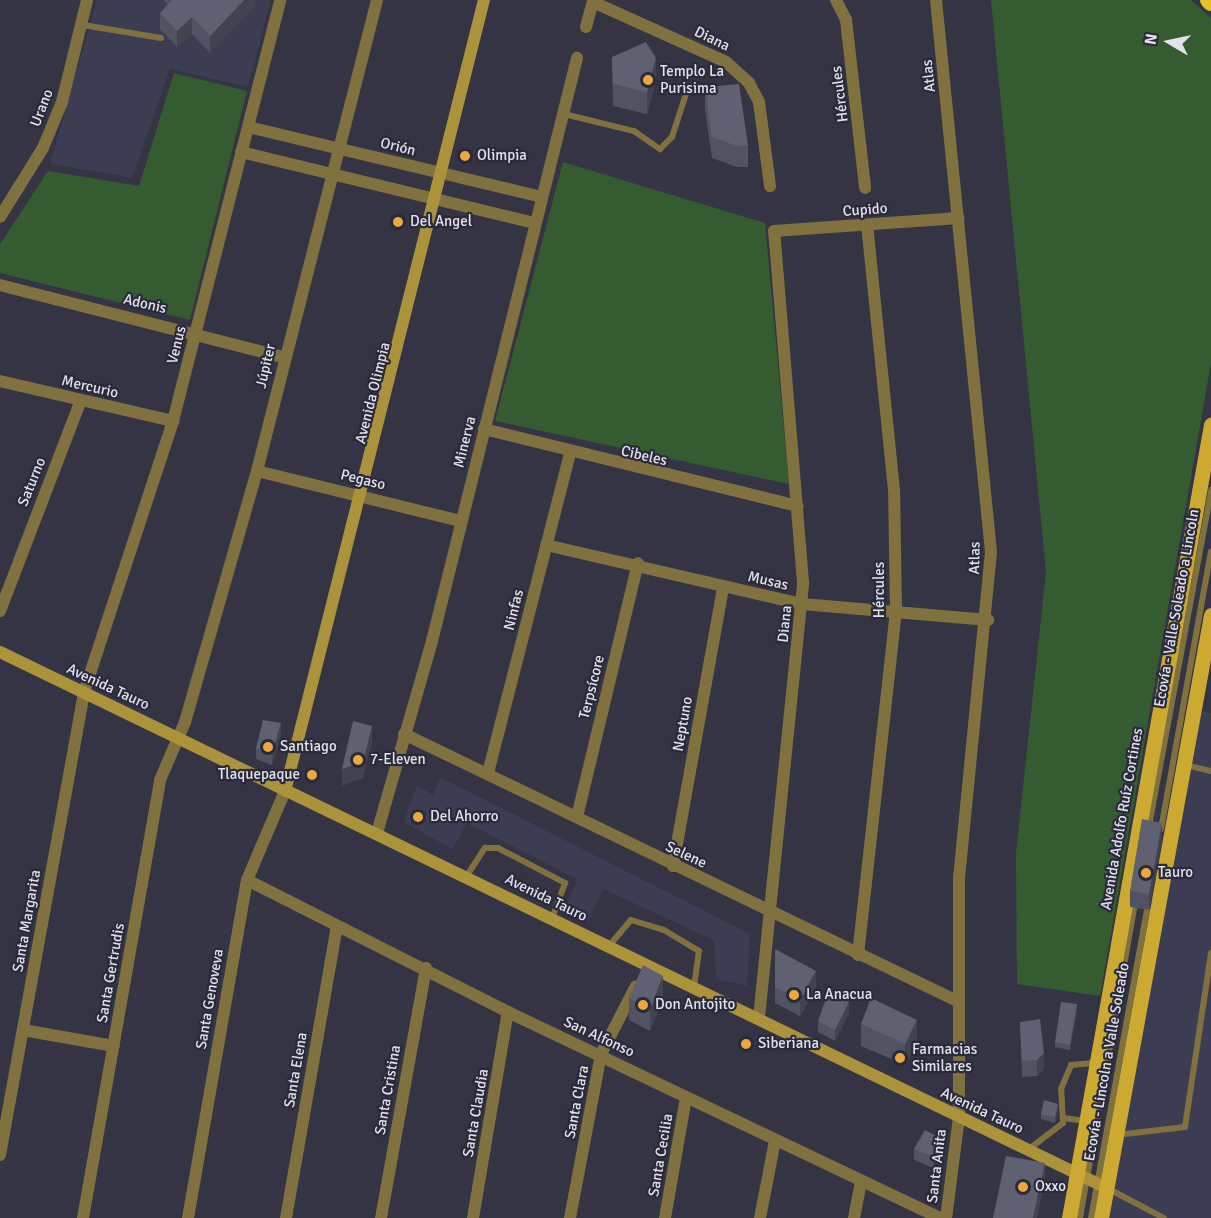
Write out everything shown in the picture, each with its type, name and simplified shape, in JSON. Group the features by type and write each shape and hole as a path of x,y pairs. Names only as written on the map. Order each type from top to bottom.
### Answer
{"main road":[{"name":"Avenida Adolfo Ruíz Cortines","path":"1101,1218 1092,1181 1086,1121 1155,759 1211,425"},
{"name":"Avenida Adolfo Ruíz Cortines","path":"1069,1218 1116,1135 1179,764 1211,615"}],"street":[{"name":"Urano","path":"0,217 43,148 83,25 87,0"},
{"name":"Venus","path":"84,692 173,421 280,0"},
{"name":"Júpiter","path":"177,736 258,471 282,357 377,0"},
{"name":"Avenida Olimpia","path":"285,791 363,495 484,0"},
{"name":"Hércules","path":"836,0 846,20 866,188"},
{"name":"Atlas","path":"936,0 990,518 988,620 959,878 958,1117"},
{"path":"586,27 593,1"},
{"name":"Diana","path":"593,1 726,62 749,83 759,102 770,186"},
{"name":"Minerva","path":"377,833 461,521 577,58"},
{"name":"Orión","path":"248,127 542,197"},
{"path":"241,152 535,223"},
{"name":"Cupido","path":"774,231 958,218"},
{"name":"Hércules","path":"858,955 897,612 894,490 867,225"},
{"name":"Diana","path":"759,1018 802,604 798,506 774,231"},
{"name":"Adonis","path":"0,285 196,331 282,357"},
{"name":"Mercurio","path":"0,382 173,421"},
{"name":"Saturno","path":"0,611 81,400"},
{"name":"Cibeles","path":"484,429 570,454 798,506"},
{"name":"Ninfas","path":"488,773 570,454"},
{"name":"Pegaso","path":"258,471 363,495 461,521"},
{"name":"Musas","path":"546,545 638,563 802,604 988,620"},
{"name":"Terpsícore","path":"576,817 638,563"},
{"name":"Neptuno","path":"673,866 723,586"},
{"name":"Avenida Tauro","path":"0,652 1092,1181"},
{"name":"Santa Margarita","path":"0,1155 84,692"},
{"name":"Selene","path":"404,734 488,773 673,866 770,910 858,955 957,1001"},
{"name":"Santa Gertrudis","path":"83,1218 160,780 177,736"},
{"name":"Santa Genoveva","path":"188,1218 247,880 285,791"},
{"name":"San Alfonso","path":"247,880 337,927 426,968 508,1012 601,1053 686,1098 939,1218"},
{"name":"Santa Elena","path":"286,1218 337,927"},
{"name":"Santa Clara","path":"570,1218 601,1053 647,966"},
{"name":"Santa Cristina","path":"381,1218 426,968"},
{"name":"Santa Claudia","path":"473,1218 508,1012"},
{"path":"23,1030 114,1046"},
{"name":"Santa Cecilia","path":"665,1218 686,1098"},
{"name":"Santa Anita","path":"946,1218 958,1117"},
{"path":"760,1218 775,1141"},
{"path":"854,1218 861,1182"}],"lane":[{"path":"83,25 161,38"},
{"path":"563,113 634,131 660,149 672,137 686,94"},
{"name":"Ecovía - Valle Soleado a Lincoln","path":"1147,836 1155,759 1211,490"},
{"path":"1159,838 1179,764 1211,551"},
{"path":"1155,759 1211,771"},
{"path":"466,877 485,848 498,848 565,883 552,918"},
{"path":"1080,1218 1092,1181 1134,908"},
{"name":"Ecovía - Lincoln a Valle Soleado","path":"1091,1218 1092,1181 1147,910"},
{"path":"609,946 631,920 664,930 699,951 694,988"},
{"path":"1116,1135 1185,1127 1211,953"},
{"path":"1028,1150 1060,1129 1064,1118 1061,1089 1066,1072 1075,1062 1097,1064"},
{"path":"1064,1118 1086,1121"},
{"path":"1092,1181 1164,1218"}],"shaded area":[{"path":"97,0 271,0 248,87 170,69 132,178 50,164"},
{"path":"1200,711 1211,713 1211,1218 1109,1218"},
{"path":"440,777 750,934 747,986 716,979 714,940 603,889 588,921 565,910 577,879 467,823 452,849 404,822 417,785 433,795"}],"green space":[{"path":"991,0 1191,0 1211,18 1211,363 1100,996 1017,984 1016,853 1046,572"},
{"path":"174,73 247,91 190,320 0,273 0,244 48,171 139,186"},
{"path":"563,162 765,223 789,484 495,421"}],"building":[{"path":"172,0 244,0 210,36 192,17 177,31 160,13"},
{"path":"646,42 656,58 647,92 613,84 612,57"},
{"path":"739,84 748,145 737,146 712,137 705,87"},
{"path":"263,720 281,723 272,754 256,748"},
{"path":"353,721 372,726 363,762 342,769"},
{"name":"Tauro","path":"1142,819 1162,823 1149,894 1130,891"},
{"path":"775,949 816,971 800,1000 775,987"},
{"path":"643,965 663,976 650,1009 629,998"},
{"path":"828,993 849,1002 835,1030 818,1021"},
{"path":"871,998 917,1020 905,1044 861,1024"},
{"path":"1061,1002 1077,1004 1070,1045 1055,1042"},
{"path":"1040,1019 1044,1053 1037,1060 1022,1061 1020,1022"},
{"path":"1044,1100 1058,1104 1055,1117 1041,1114"},
{"path":"925,1130 942,1139 933,1157 914,1149"},
{"path":"1006,1156 1045,1163 1033,1218 993,1218"}],"place":[{"name":"Templo La Purisima","path":"648,80"},
{"name":"Olimpia","path":"465,156"},
{"name":"Del Angel","path":"398,222"},
{"name":"Santiago","path":"268,747"},
{"name":"7-Eleven","path":"358,760"},
{"name":"Tlaquepaque","path":"312,775"},
{"name":"Del Ahorro","path":"418,817"},
{"name":"Tauro","path":"1146,873"},
{"name":"La Anacua","path":"794,995"},
{"name":"Don Antojito","path":"643,1005"},
{"name":"Siberiana","path":"746,1044"},
{"name":"Farmacias Similares","path":"900,1058"},
{"name":"Oxxo","path":"1023,1187"}]}
